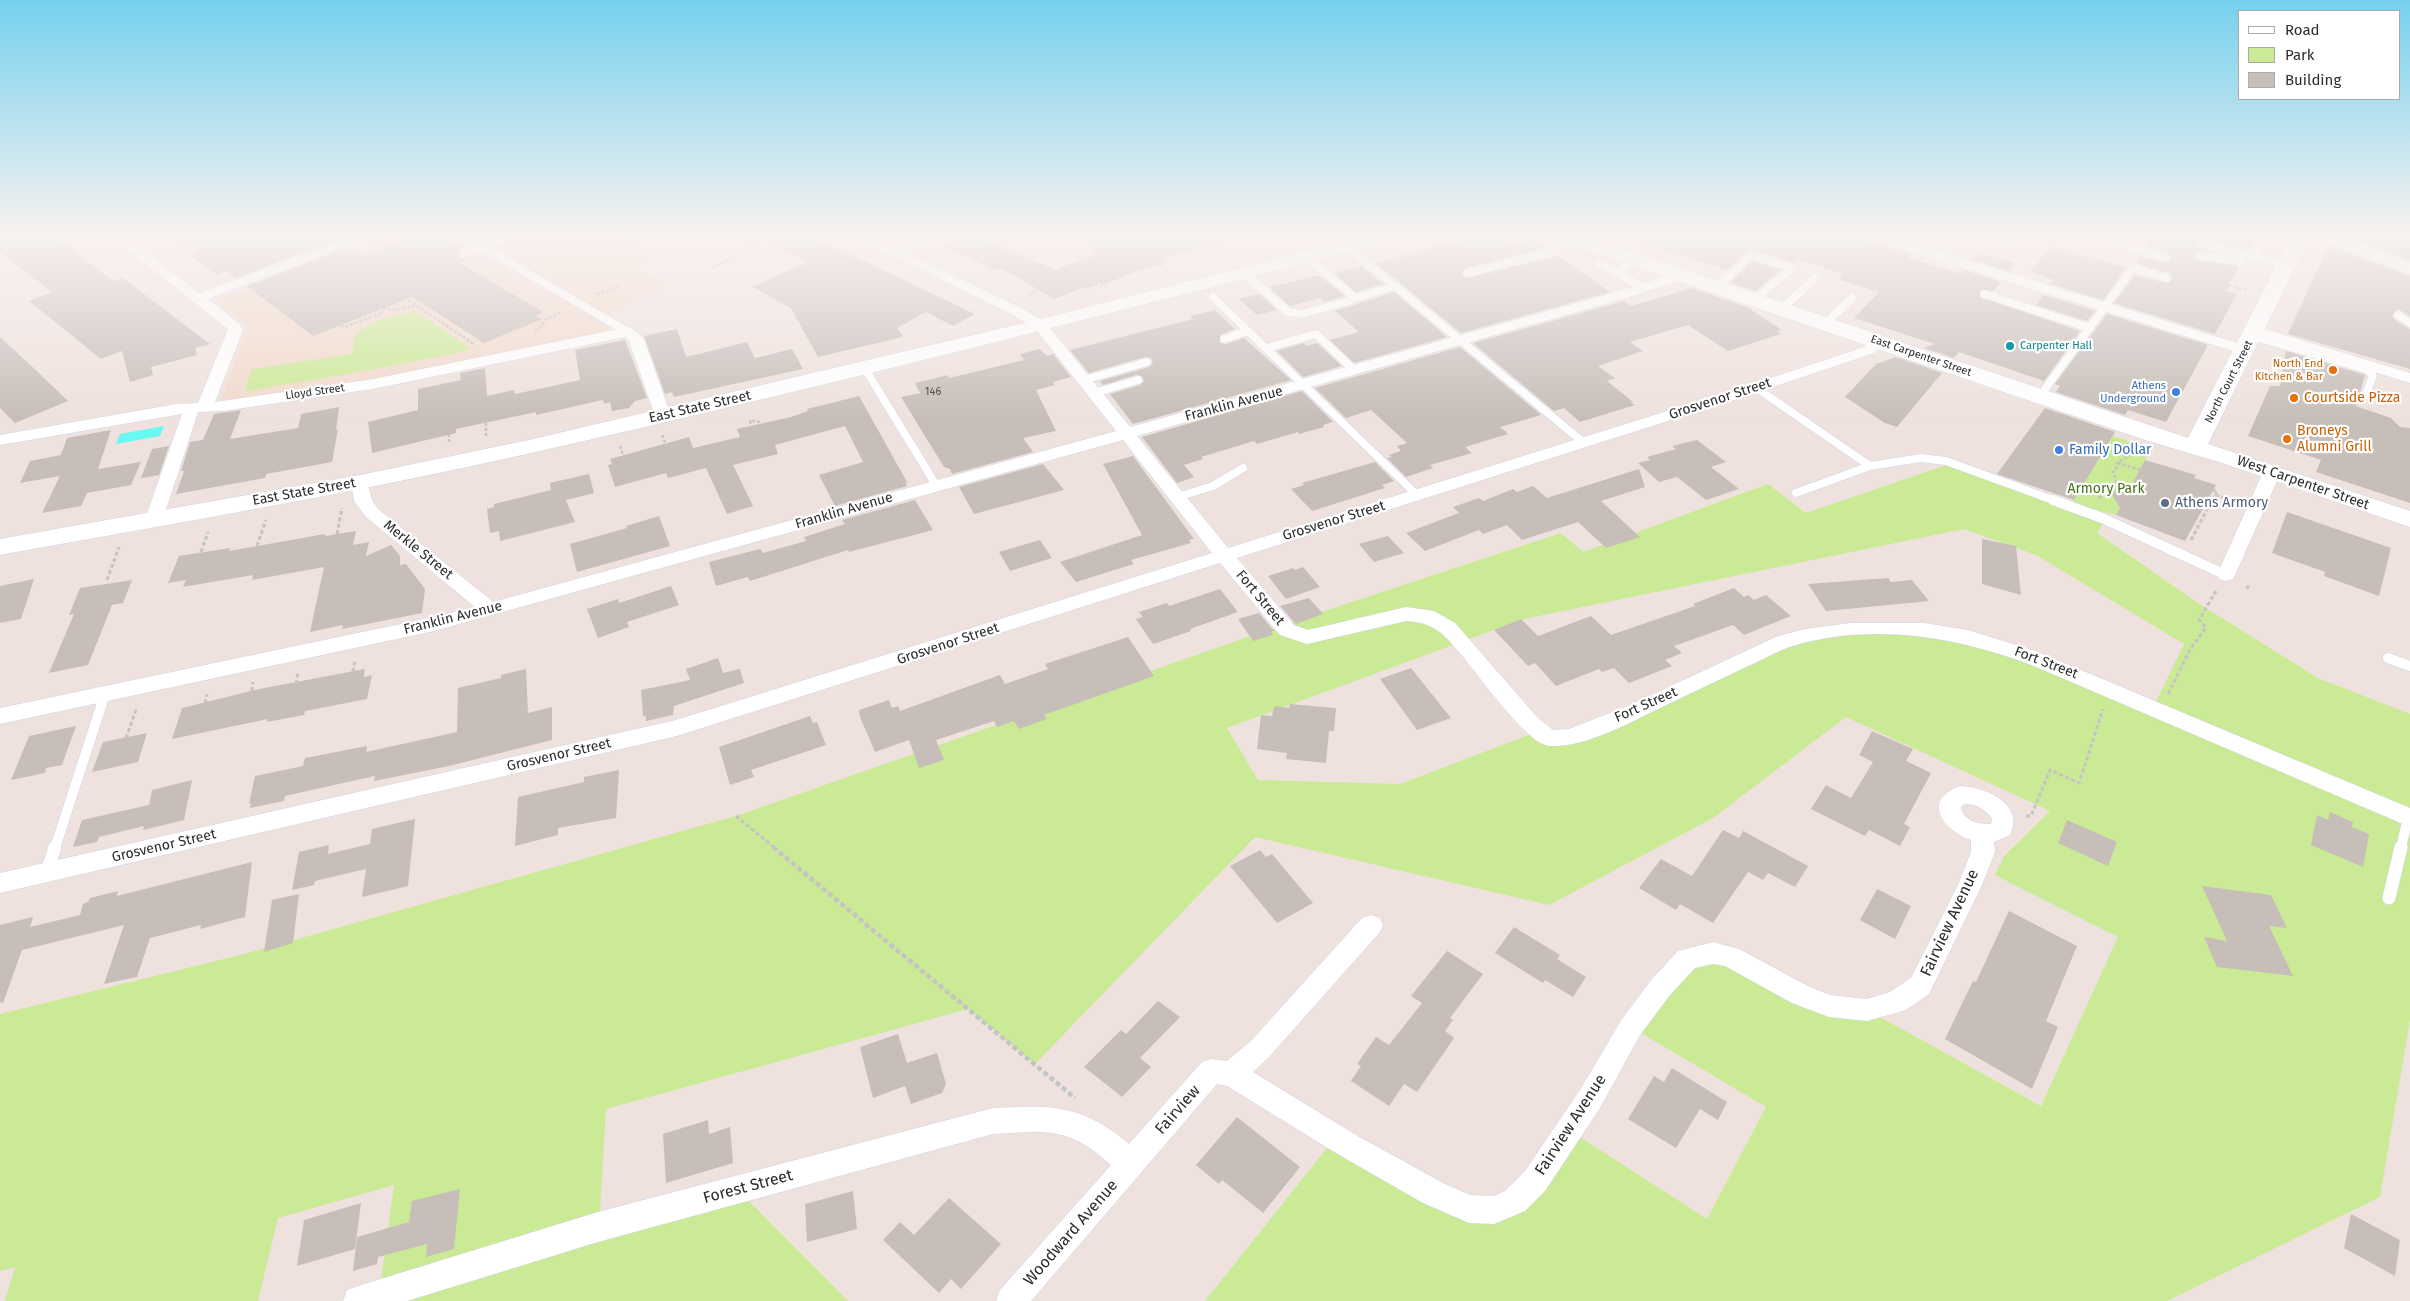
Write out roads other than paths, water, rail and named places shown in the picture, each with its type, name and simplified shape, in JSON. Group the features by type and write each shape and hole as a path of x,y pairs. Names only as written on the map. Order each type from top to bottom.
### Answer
{"main road":[{"name":"East State Street","path":"0,547 662,425 864,367 1155,296"},
{"name":"East Carpenter Street","path":"1740,296 2195,448"},
{"name":"North Court Street","path":"2195,448 2273,296"},
{"name":"West Carpenter Street","path":"2195,448 2410,519"}],"street":[{"path":"154,519 199,406 236,330 232,324 195,296"},
{"path":"198,298 204,296"},
{"path":"984,296 1040,325"},
{"name":"Franklin Avenue","path":"0,716 434,624 1303,385 1614,296"},
{"path":"2067,296 2105,307 2251,339 2410,378"},
{"name":"Fort Street","path":"1040,325 1177,497 1287,630 1299,636 1307,637 1357,627 1406,614 1420,614 1436,620 1448,628 1530,722 1548,738 1571,737 1637,710 1776,645 1804,636 1840,630 1938,632 1967,636 2014,651 2409,817"},
{"path":"628,332 636,339 662,425"},
{"name":"Lloyd Street","path":"0,440 199,406 223,406 373,384 628,332"},
{"name":"Grosvenor Street","path":"0,883 677,728 1755,388 1869,350 1877,342"},
{"path":"2222,581 2272,472"},
{"name":"Merkle Street","path":"360,482 363,502 372,513 490,609"},
{"name":"Fairview Avenue","path":"1232,1074 1340,1141 1433,1193 1469,1209 1494,1210 1515,1201 1535,1181 1590,1099 1631,1027 1661,987 1687,959 1713,953 1730,957 1801,995 1829,1006 1867,1010 1897,1002 1920,986 1970,885 1983,852 1982,834"},
{"path":"1232,1074 1260,1049 1371,925"},
{"name":"Fairview","path":"1131,1164 1211,1071 1232,1074"},
{"name":"Forest Street","path":"358,1301 598,1227 993,1121 1040,1118 1068,1122 1110,1144 1131,1164"},
{"name":"Woodward Avenue","path":"1011,1301 1131,1164"}],"lane":[{"path":"564,296 628,332"},
{"path":"1213,296 1417,496"},
{"path":"1270,296 1288,312 1302,314 1362,296"},
{"path":"1408,296 1584,443"},
{"path":"1754,300 1759,296"},
{"path":"1781,310 1796,296"},
{"path":"1989,296 2090,328"},
{"path":"2040,396 2113,296"},
{"path":"1825,324 1852,298"},
{"path":"2398,315 2410,323"},
{"path":"1224,339 1248,331"},
{"path":"1266,348 1316,334 1354,370"},
{"path":"2251,339 2368,370 2373,376 2365,396"},
{"path":"1089,386 1147,362"},
{"path":"864,367 936,485"},
{"path":"1089,386 1138,380"},
{"path":"1755,388 1870,466"},
{"path":"1796,493 1870,466 1921,458 1946,461 2102,518 2222,581"},
{"path":"1177,497 1213,486 1243,468"},
{"path":"2388,658 2410,666"},
{"path":"47,872 105,694"},
{"path":"2389,898 2409,817"}],"water":[{"path":"164,426 160,436 116,444 120,434"}],"place":[{"name":"Carpenter Hall","path":"2010,346"},
{"name":"North End Kitchen & Bar","path":"2333,370"},
{"name":"Athens Underground","path":"2176,392"},
{"name":"Courtside Pizza","path":"2294,398"},
{"name":"Broneys Alumni Grill","path":"2287,439"},
{"name":"Family Dollar","path":"2059,450"},
{"name":"Athens Armory","path":"2165,503"}],"park label":[{"name":"Armory Park","path":"2106,489"}]}
